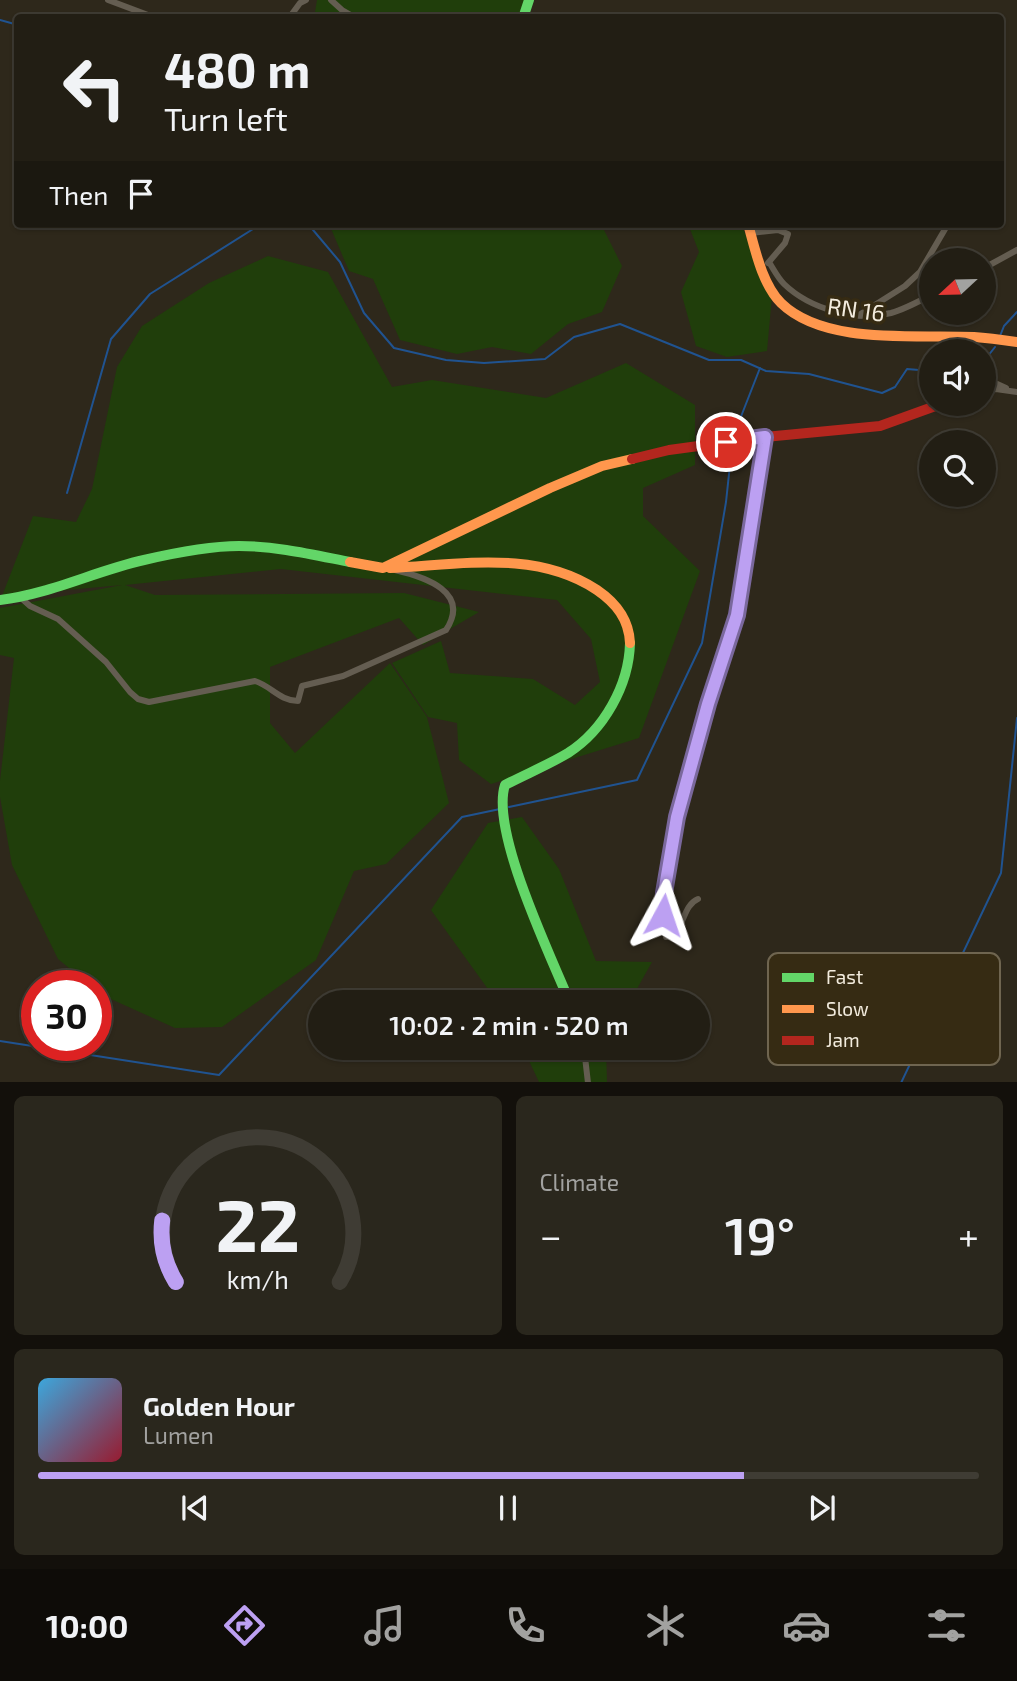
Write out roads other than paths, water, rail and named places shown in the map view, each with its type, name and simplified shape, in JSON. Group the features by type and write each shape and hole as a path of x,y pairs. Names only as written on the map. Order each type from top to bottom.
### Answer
{"street":[{"path":"108,0 145,14"},
{"path":"292,14 300,3 306,0"},
{"path":"331,0 349,14"},
{"path":"749,228 778,229 788,234 785,243 766,265 789,288 822,308 858,316 893,313 919,301"},
{"name":"RN 16","path":"749,228 766,265 772,289 781,303 817,324 882,334 1017,342"},
{"path":"858,316 905,286 920,272 946,228"},
{"path":"996,261 1017,250"},
{"path":"996,383 1014,391"},
{"path":"996,390 1014,391"},
{"path":"383,568 593,469 669,450 880,426 919,412"},
{"path":"698,899 688,906 673,936 666,937 664,893 677,817 708,704 737,615 765,437"},
{"path":"0,600 20,597 143,560 216,547 300,552 414,575 438,586 452,599 454,607 446,630 343,676 302,686 298,701 287,701 255,681 149,702 138,699 106,663 58,620 30,606 20,597"},
{"path":"383,568 485,564 544,568 590,585 608,599 626,623 630,647 624,678 604,717 587,738 551,763 505,785 503,792 505,832 513,858 565,990"},
{"path":"585,1060 588,1082"}],"waterway":[{"path":"0,20 14,24"},
{"path":"67,493 111,339 150,294 255,228"},
{"path":"311,228 340,262 364,313 394,348 446,360 484,363 545,359 574,337 620,324 709,360 741,360 766,371 809,374 882,393 895,387 907,369 919,370"},
{"path":"1000,336 1004,326 1017,312"},
{"path":"733,437 760,368"},
{"path":"509,807 637,780 702,643 726,502 732,446"},
{"path":"963,953 1001,873 1017,718"},
{"path":"0,1041 219,1075 462,817 500,809"},
{"path":"901,1082 910,1065"}]}
